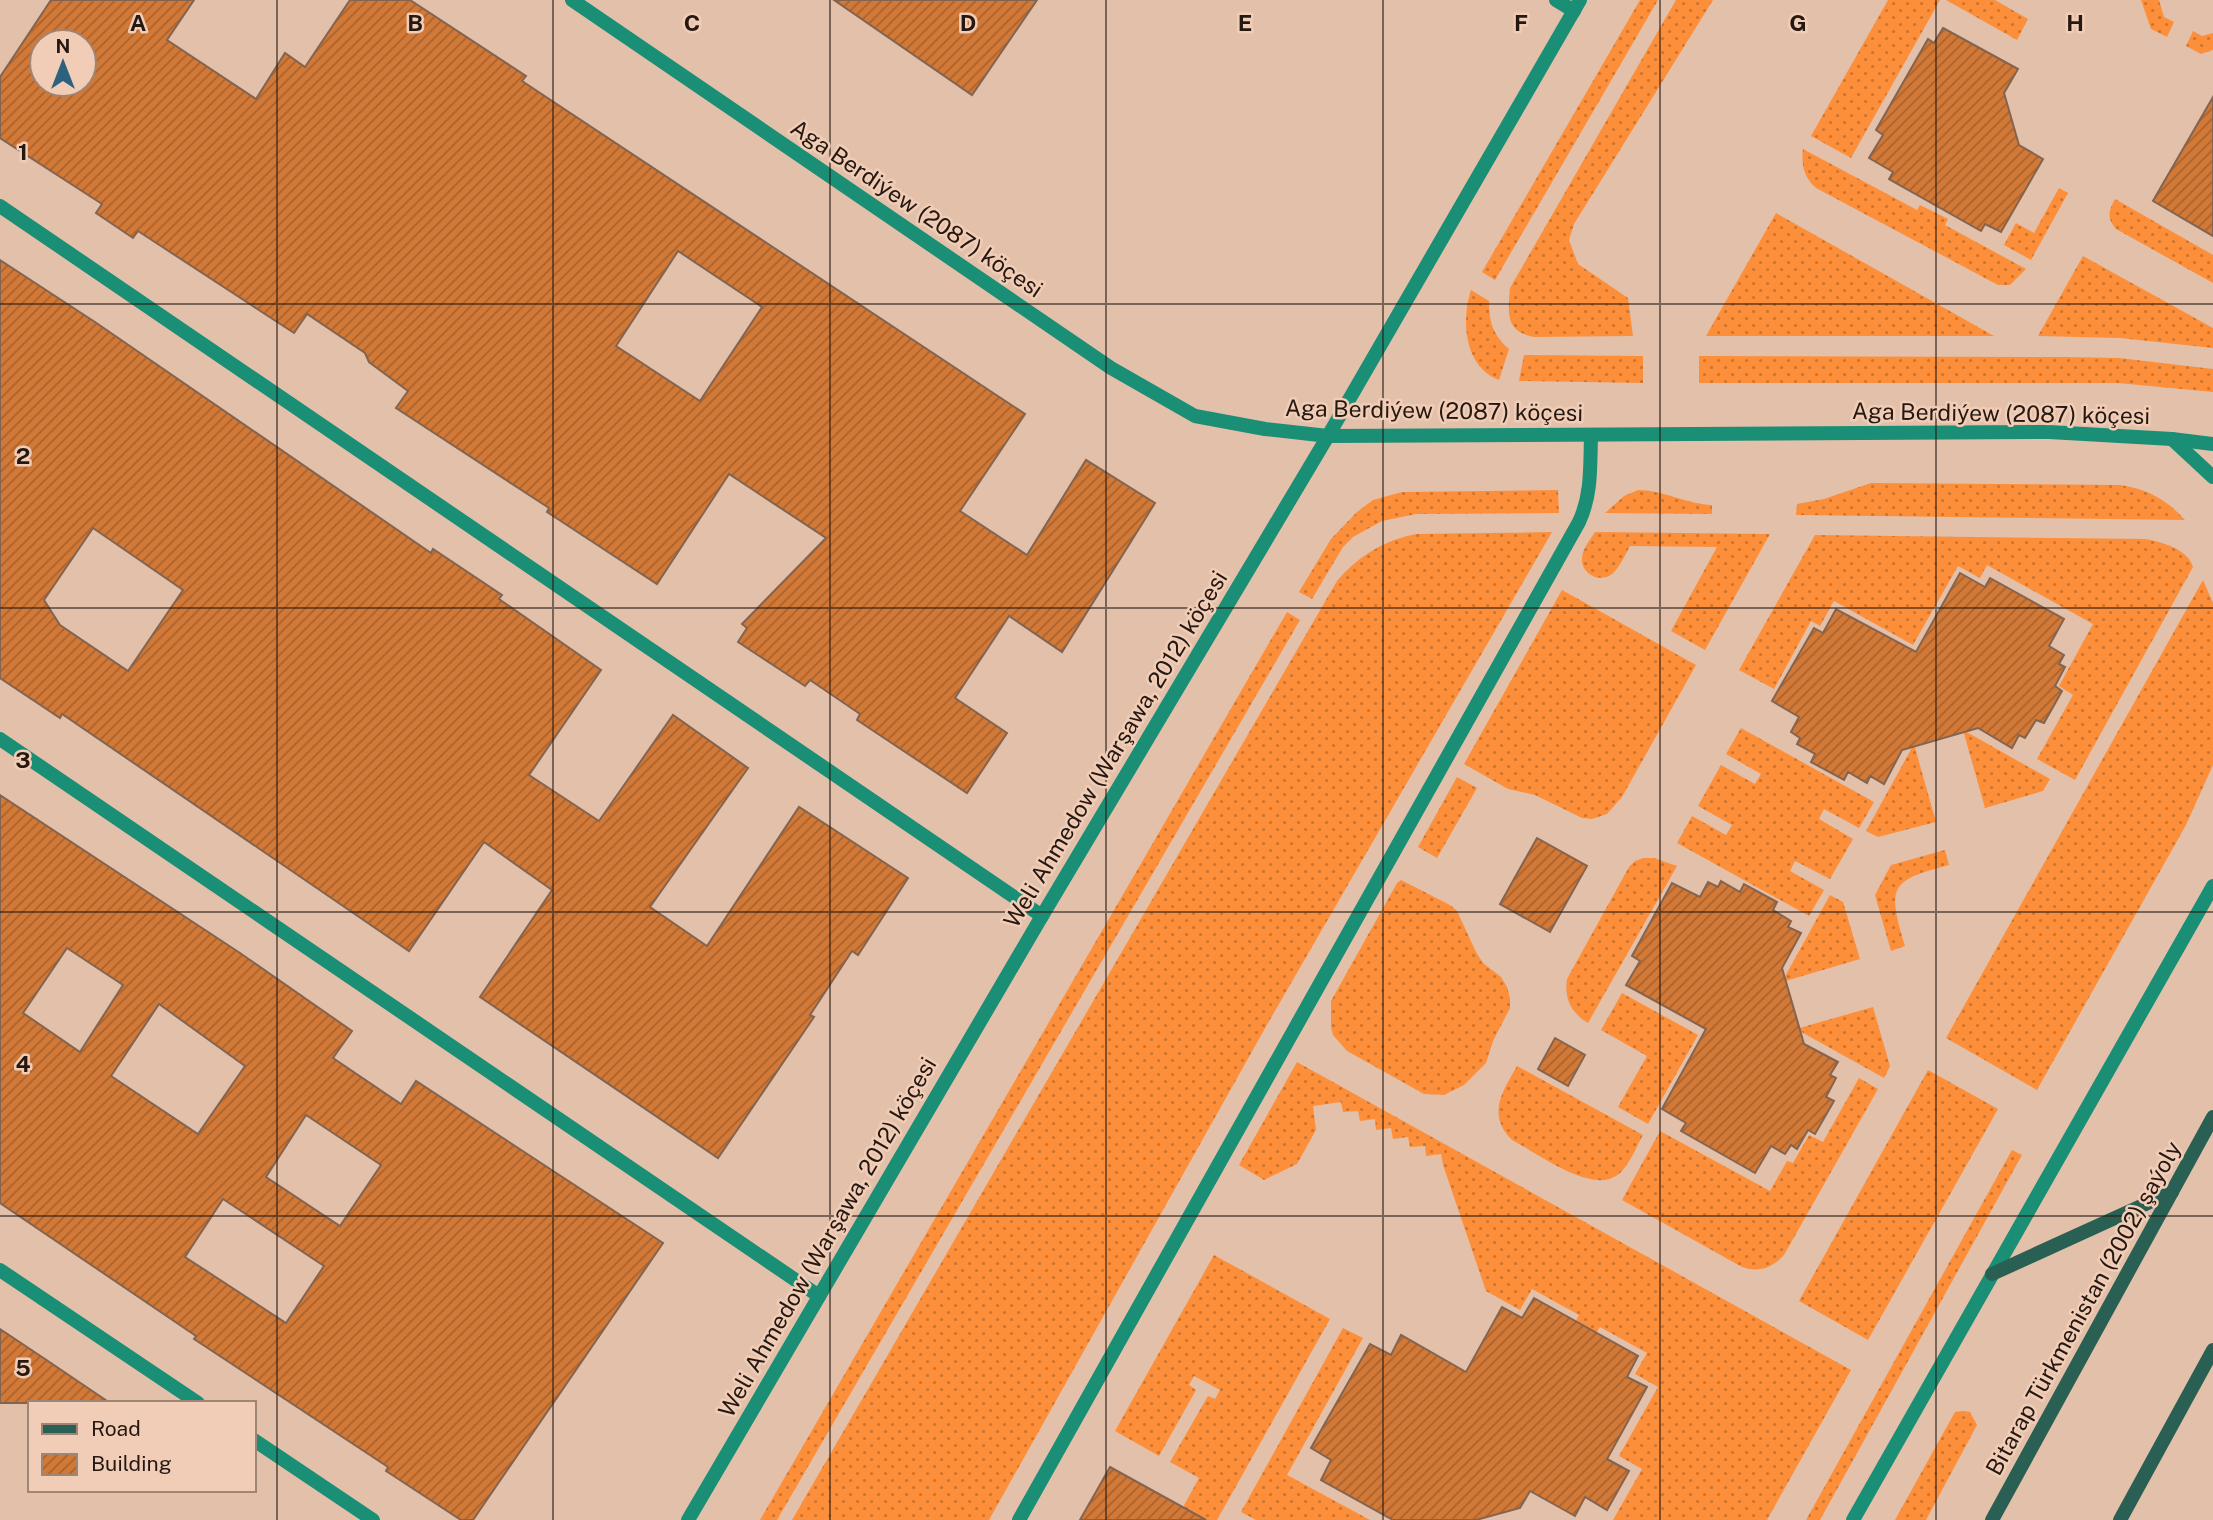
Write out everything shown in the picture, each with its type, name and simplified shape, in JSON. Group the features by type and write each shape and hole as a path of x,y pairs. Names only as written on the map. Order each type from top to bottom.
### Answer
{"main road":[{"name":"Bitarap Türkmenistan (2002) şaýoly","path":"1992,1520 2213,1117"},
{"path":"1992,1274 2172,1192"},
{"path":"2120,1520 2213,1350"}],"street":[{"name":"Aga Berdiýew (2087) köçesi","path":"572,0 1123,374 1195,416 1265,429 1328,436 2049,432 2213,444"},
{"path":"1556,0 1577,5"},
{"name":"Weli Ahmedow (Warşawa, 2012) köçesi","path":"688,1520 1042,916 1328,436 1577,5"},
{"path":"0,206 1042,916"},
{"path":"1019,1520 1579,522 1590,488 1591,436"},
{"path":"2172,439 2213,477"},
{"path":"0,739 819,1296"},
{"path":"1853,1520 2213,886"},
{"path":"0,1270 195,1401"},
{"path":"256,1441 373,1520"}],"shaded area":[{"path":"1640,0 1658,0 1495,280 1482,272"},
{"path":"1676,0 1713,0 1574,224 1569,240 1578,264 1628,298 1633,336 1534,337 1525,334 1510,320 1510,288"},
{"path":"1888,0 1940,0 1851,158 1811,136"},
{"path":"1946,0 1995,0 2028,19 2017,40"},
{"path":"2141,0 2159,0 2164,17 2174,22 2167,37 2151,29"},
{"path":"2193,31 2202,36 2213,33 2213,50 2201,54 2186,46"},
{"path":"1803,149 1917,210 1920,205 1948,219 1945,225 2026,269 2010,285 1998,285 1816,188 1804,170"},
{"path":"2059,188 2068,193 2031,260 2004,245 2016,223 2034,233"},
{"path":"2115,199 2213,255 2213,283 2116,229 2110,214"},
{"path":"1776,213 1994,336 1706,336"},
{"path":"2083,256 2213,328 2213,348 2120,338 2038,336"},
{"path":"1471,290 1489,301 1493,328 1509,349 1499,380 1487,374 1472,354 1466,328"},
{"path":"1524,355 1643,356 1643,383 1519,381"},
{"path":"1699,356 2119,358 2213,369 2213,392 2118,383 1699,383"},
{"path":"1871,483 2120,485 2156,496 2185,520 1796,515 1797,504 1824,499"},
{"path":"1558,490 1559,513 1416,514 1382,521 1353,537 1343,547 1312,599 1299,592 1331,539 1373,500 1402,492"},
{"path":"1638,490 1712,505 1712,514 1605,513 1624,496"},
{"path":"1552,532 1268,1023 989,1520 792,1520 1337,581 1373,550 1416,534"},
{"path":"1595,532 1770,534 1705,650 1671,631 1717,547 1630,546 1612,574 1602,578 1587,572 1582,563 1585,547"},
{"path":"1815,535 2145,539 2180,551 2186,555 2193,567 2075,780 2037,759 2073,695 2059,686 2093,624 1987,565 1980,578 1958,566 1913,645 1834,601 1820,626 1811,621 1774,689 1739,670"},
{"path":"2203,580 2213,603 2213,765 2186,825 2037,1090 1946,1038"},
{"path":"1562,590 1696,665 1622,797 1607,814 1592,819 1582,818 1535,795 1508,789 1464,764"},
{"path":"1287,612 1300,620 777,1520 760,1520"},
{"path":"1741,728 1874,802 1859,828 1824,809 1819,819 1853,839 1830,879 1795,861 1790,871 1824,890 1809,916 1677,843 1692,816 1726,835 1732,825 1698,806 1721,765 1755,784 1761,774 1726,754"},
{"path":"1963,730 2050,779 2043,791 1985,808"},
{"path":"1914,744 1936,822 1878,837 1866,831"},
{"path":"1457,777 1477,788 1437,858 1418,847"},
{"path":"1945,850 1949,865 1914,876 1898,889 1896,911 1905,946 1891,951 1875,895 1891,865"},
{"path":"1644,858 1654,858 1677,866 1588,1023 1577,1015 1570,1005 1567,979 1629,867"},
{"path":"1401,880 1457,911 1476,952 1483,963 1501,977 1510,998 1510,1008 1493,1041 1486,1063 1464,1085 1444,1095 1424,1094 1347,1051 1333,1035 1331,1027 1331,1001"},
{"path":"1830,895 1843,902 1860,959 1782,982"},
{"path":"1622,993 1698,1035 1648,1124 1618,1107 1647,1056 1601,1030"},
{"path":"1873,1007 1890,1066 1884,1078 1796,1029"},
{"path":"1297,1062 1851,1370 1767,1520 1613,1520 1642,1469 1619,1456 1658,1387 1635,1374 1647,1353 1600,1327 1587,1347 1568,1336 1579,1315 1532,1289 1520,1310 1486,1291 1441,1154 1426,1156 1425,1146 1410,1147 1408,1137 1393,1139 1391,1128 1376,1130 1375,1119 1360,1121 1358,1111 1343,1112 1341,1102 1313,1106 1316,1130 1297,1164 1264,1180 1239,1165"},
{"path":"1517,1066 1643,1135 1620,1173 1605,1180 1578,1176 1512,1140 1504,1130 1498,1112 1502,1094"},
{"path":"1928,1070 1998,1109 1868,1340 1799,1301"},
{"path":"1859,1078 1878,1089 1784,1255 1770,1266 1760,1269 1742,1267 1622,1200 1660,1131 1770,1191 1787,1161 1793,1163 1809,1135 1823,1142"},
{"path":"2012,1150 2022,1155 1820,1520 1806,1520"},
{"path":"1214,1255 1330,1319 1217,1520 1176,1520 1199,1478 1170,1462 1208,1396 1215,1399 1220,1390 1194,1376 1189,1385 1196,1390 1159,1456 1115,1431"},
{"path":"1343,1328 1363,1338 1287,1475 1370,1520 1256,1520 1241,1512"},
{"path":"1955,1412 1970,1412 1977,1425 1926,1520 1895,1520"}],"building":[{"path":"51,0 194,0 167,40 256,99 285,53 305,67 350,0 410,0 526,76 522,81 1025,414 960,511 1027,555 1086,460 1155,503 1062,652 1009,616 955,698 1007,733 967,793 857,720 860,714 810,680 805,686 738,642 747,628 742,624 826,538 729,474 657,584 547,512 549,508 396,408 408,391 369,362 365,353 307,314 294,333 138,231 133,238 96,213 102,204 0,138 0,77 28,35 28,98 98,98 98,28 32,28","holes":["678,251 762,307 700,401 616,346"]},
{"path":"834,0 1037,0 972,95"},
{"path":"1943,28 2018,69 2004,93 2019,145 2043,159 2001,232 1985,224 1981,231 1889,179 1893,172 1869,158 1883,135 1876,130 1928,39 1934,43"},
{"path":"2213,97 2213,236 2153,201"},
{"path":"0,260 95,322 431,553 433,549 502,595 499,599 601,670 529,775 599,821 673,715 748,768 650,907 707,946 799,807 908,878 858,955 852,951 810,1015 814,1017 718,1158 480,997 552,890 484,842 409,951 62,714 60,718 0,678","holes":["93,528 183,590 128,671 60,625 44,600"]},
{"path":"1960,573 1985,587 1990,578 2064,619 2049,646 2064,655 2059,664 2065,667 2055,686 2062,691 2044,723 2036,720 2025,738 2019,735 2012,748 1978,728 1902,750 1884,784 1870,776 1867,783 1848,772 1844,780 1811,762 1815,754 1797,744 1800,738 1791,732 1799,717 1772,701 1814,628 1823,633 1836,609 1916,652"},
{"path":"0,795 240,953 352,1031 333,1058 401,1104 416,1081 663,1243 473,1520 461,1520 386,1471 388,1467 194,1339 196,1336 0,1203","holes":["67,948 123,985 80,1052 23,1013","159,1004 245,1066 198,1134 111,1076","306,1115 381,1165 340,1226 266,1177","223,1199 324,1266 286,1323 185,1257"]},
{"path":"1537,838 1587,866 1550,932 1500,904"},
{"path":"1721,881 1740,892 1744,884 1777,902 1773,910 1791,921 1788,927 1801,933 1782,968 1804,1044 1838,1062 1830,1075 1836,1078 1826,1097 1834,1101 1815,1134 1808,1130 1797,1149 1791,1145 1785,1154 1771,1146 1755,1173 1681,1131 1686,1123 1662,1109 1706,1029 1626,985 1640,961 1632,956 1672,883 1700,897 1708,882 1718,887"},
{"path":"1555,1038 1585,1055 1568,1086 1538,1069"},
{"path":"1534,1298 1638,1356 1627,1377 1647,1387 1607,1459 1629,1471 1607,1510 1585,1497 1575,1516 1530,1491 1520,1508 1476,1520 1393,1520 1321,1480 1331,1460 1311,1448 1370,1344 1391,1355 1401,1335 1466,1372 1502,1307 1522,1318"},
{"path":"0,1329 107,1401 28,1401 0,1403"},
{"path":"1110,1467 1206,1520 1080,1520"}]}
